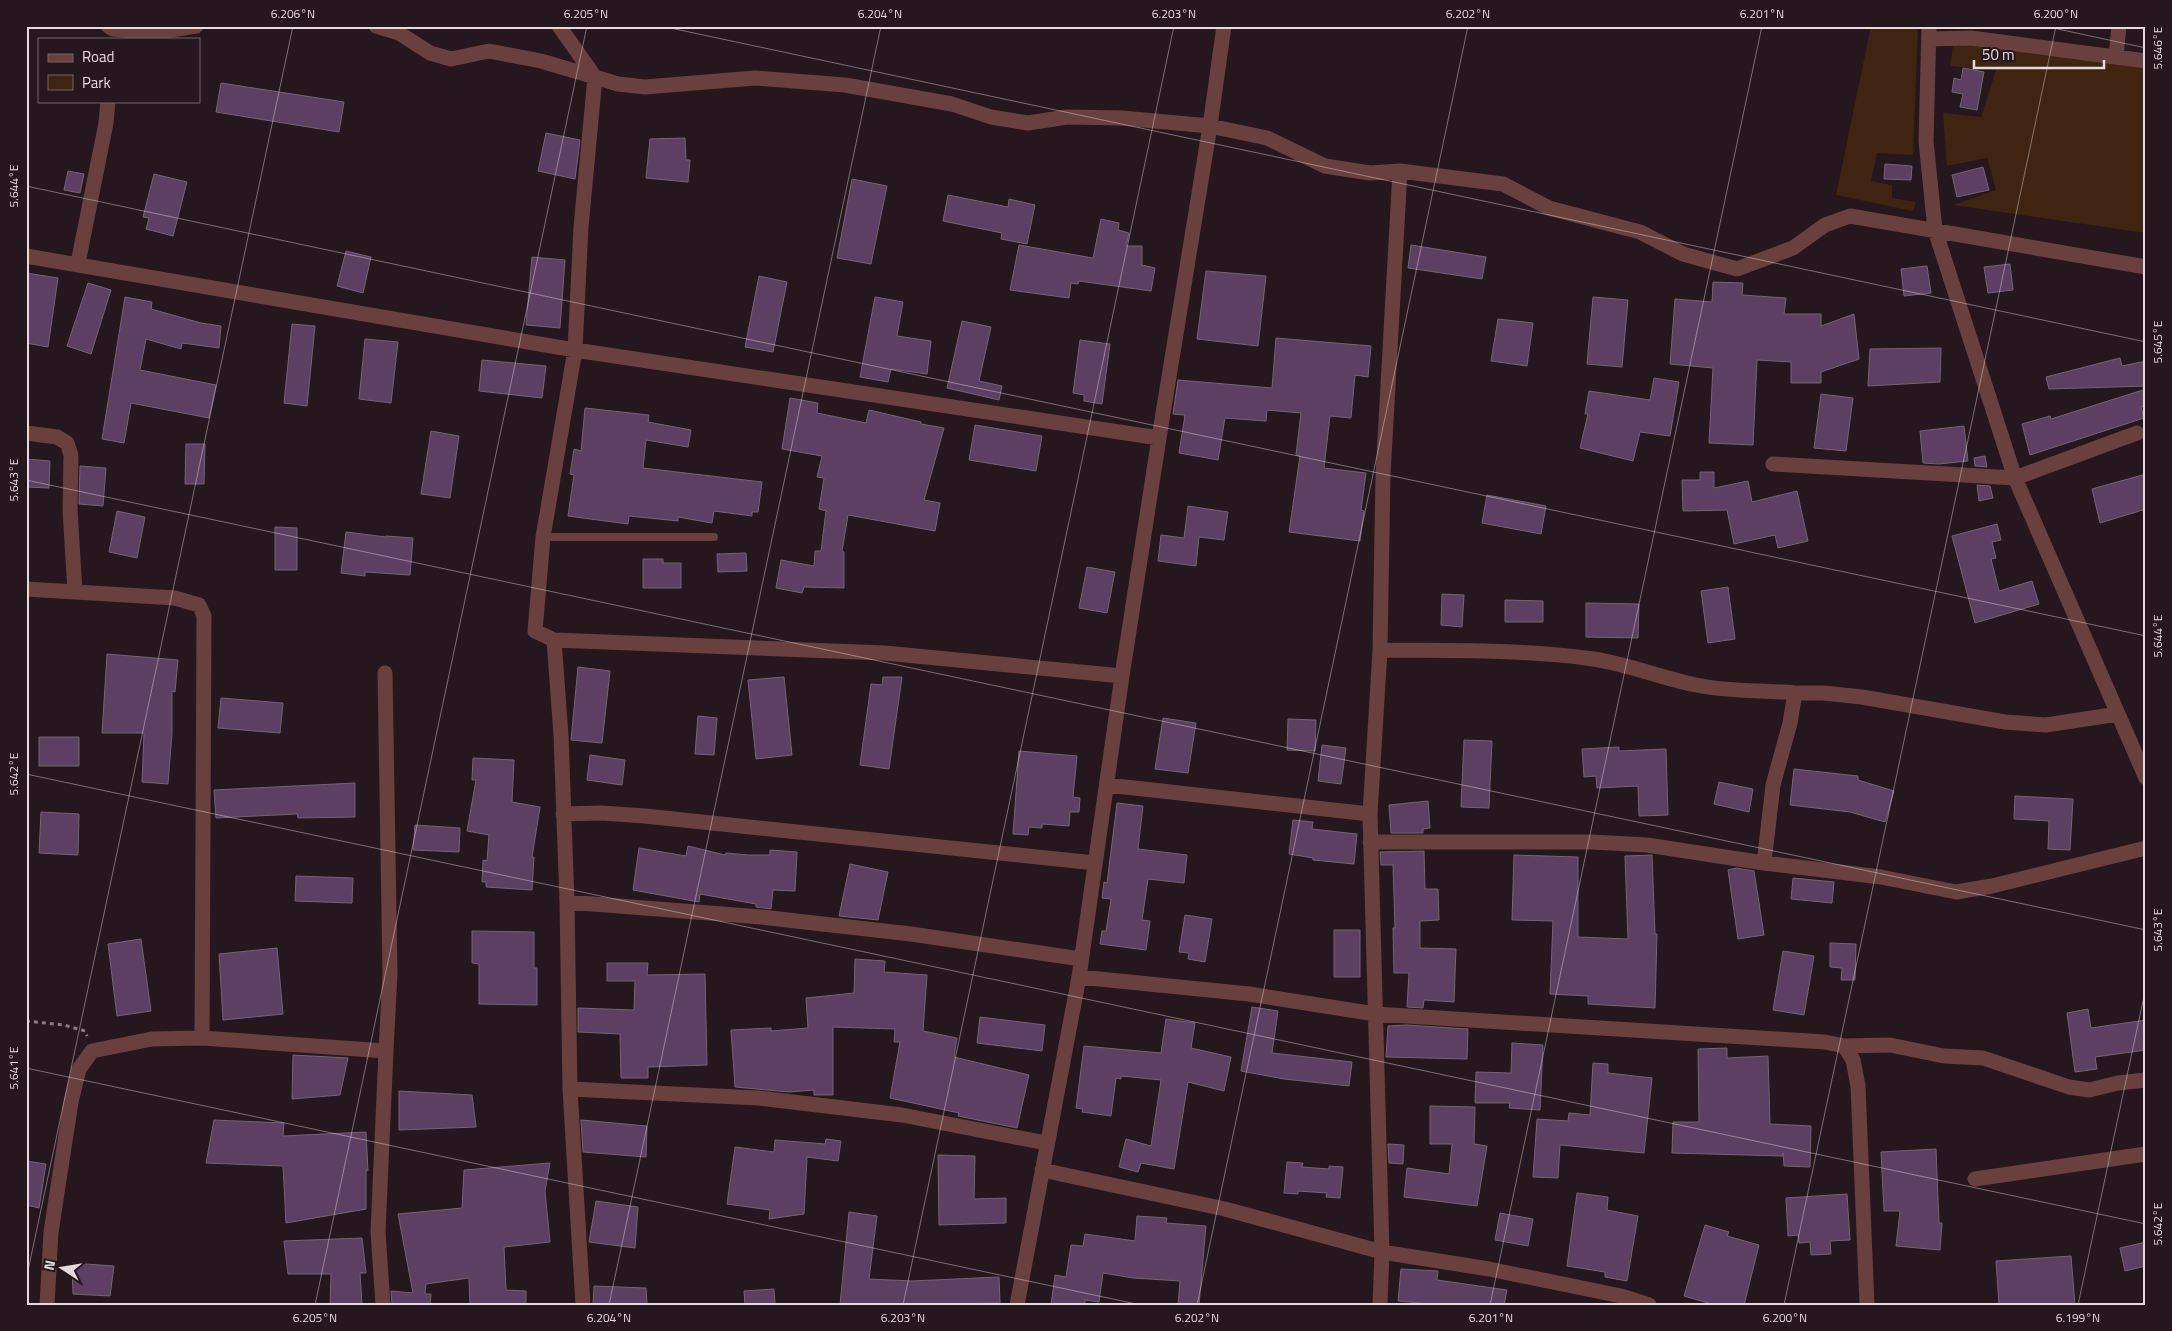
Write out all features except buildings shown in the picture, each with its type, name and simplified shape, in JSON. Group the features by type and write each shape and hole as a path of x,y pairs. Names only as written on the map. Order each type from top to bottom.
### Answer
{"street":[{"path":"112,30 152,33 196,26"},
{"path":"376,26 399,33 430,53 451,59 489,51 542,61 618,84 644,87 755,78 845,85 952,104 991,117 1028,123 1067,117 1122,118 1210,126 1267,138 1325,166 1370,173 1400,171 1503,184 1549,208 1640,232 1683,254 1737,268 1793,248 1825,225 1850,216 2146,267"},
{"path":"559,26 595,76 581,227 576,350 543,536 535,631 554,640 885,653 1122,676"},
{"path":"1017,1305 1081,959 1122,676 1210,126 1224,26"},
{"path":"2116,57 2119,26"},
{"path":"2146,61 1929,33 1926,141 1935,230 2015,478 2118,714 2139,747 2146,778"},
{"path":"78,263 106,123 108,102"},
{"path":"1380,1305 1382,1252 1370,814 1380,650 1383,475 1400,171"},
{"path":"26,256 78,263 576,350 1159,438"},
{"path":"26,433 57,437 67,442 71,455 70,509 76,592"},
{"path":"1773,464 2015,478 2138,433"},
{"path":"26,589 175,598 199,605 204,616 202,1038"},
{"path":"554,640 561,735 567,902 570,1089 583,1305"},
{"path":"1380,650 1534,654 1593,659 1696,685 1726,690 1754,689 1862,697 2005,722 2046,726 2118,714"},
{"path":"383,1305 378,1232 390,972 385,673"},
{"path":"1764,863 1773,785 1790,723 1795,693"},
{"path":"1107,785 1370,814"},
{"path":"563,814 601,813 644,816 1095,863"},
{"path":"1370,842 1592,842 1647,845 1881,878 1956,892 1992,886 2146,848"},
{"path":"567,902 770,918 911,934 1081,959"},
{"path":"1078,977 1249,994 1374,1014 1806,1040 1844,1046 1890,1045 1944,1056 1983,1058 2032,1073 2060,1085 2089,1090 2118,1083 2146,1080"},
{"path":"47,1305 52,1232 71,1102 79,1069 92,1051 152,1039 202,1038 386,1051"},
{"path":"1844,1046 1853,1060 1858,1086 1867,1305"},
{"path":"570,1089 758,1098 902,1115 1046,1144"},
{"path":"1975,1178 2146,1154"},
{"path":"1042,1170 1225,1209 1382,1252 1489,1269 1621,1296 1649,1305"}],"lane":[{"path":"543,536 714,537"}],"path":[{"path":"26,1020 64,1025 85,1032 92,1051"}],"green space":[{"path":"1871,26 1918,28 1913,155 1877,153 1871,181 1892,185 1892,198 1916,202 1913,211 1836,195"},
{"path":"1954,38 2146,69 2146,233 1953,205 1996,190 1987,158 1947,166 1943,113 1981,117 1996,70 1950,66"}]}
